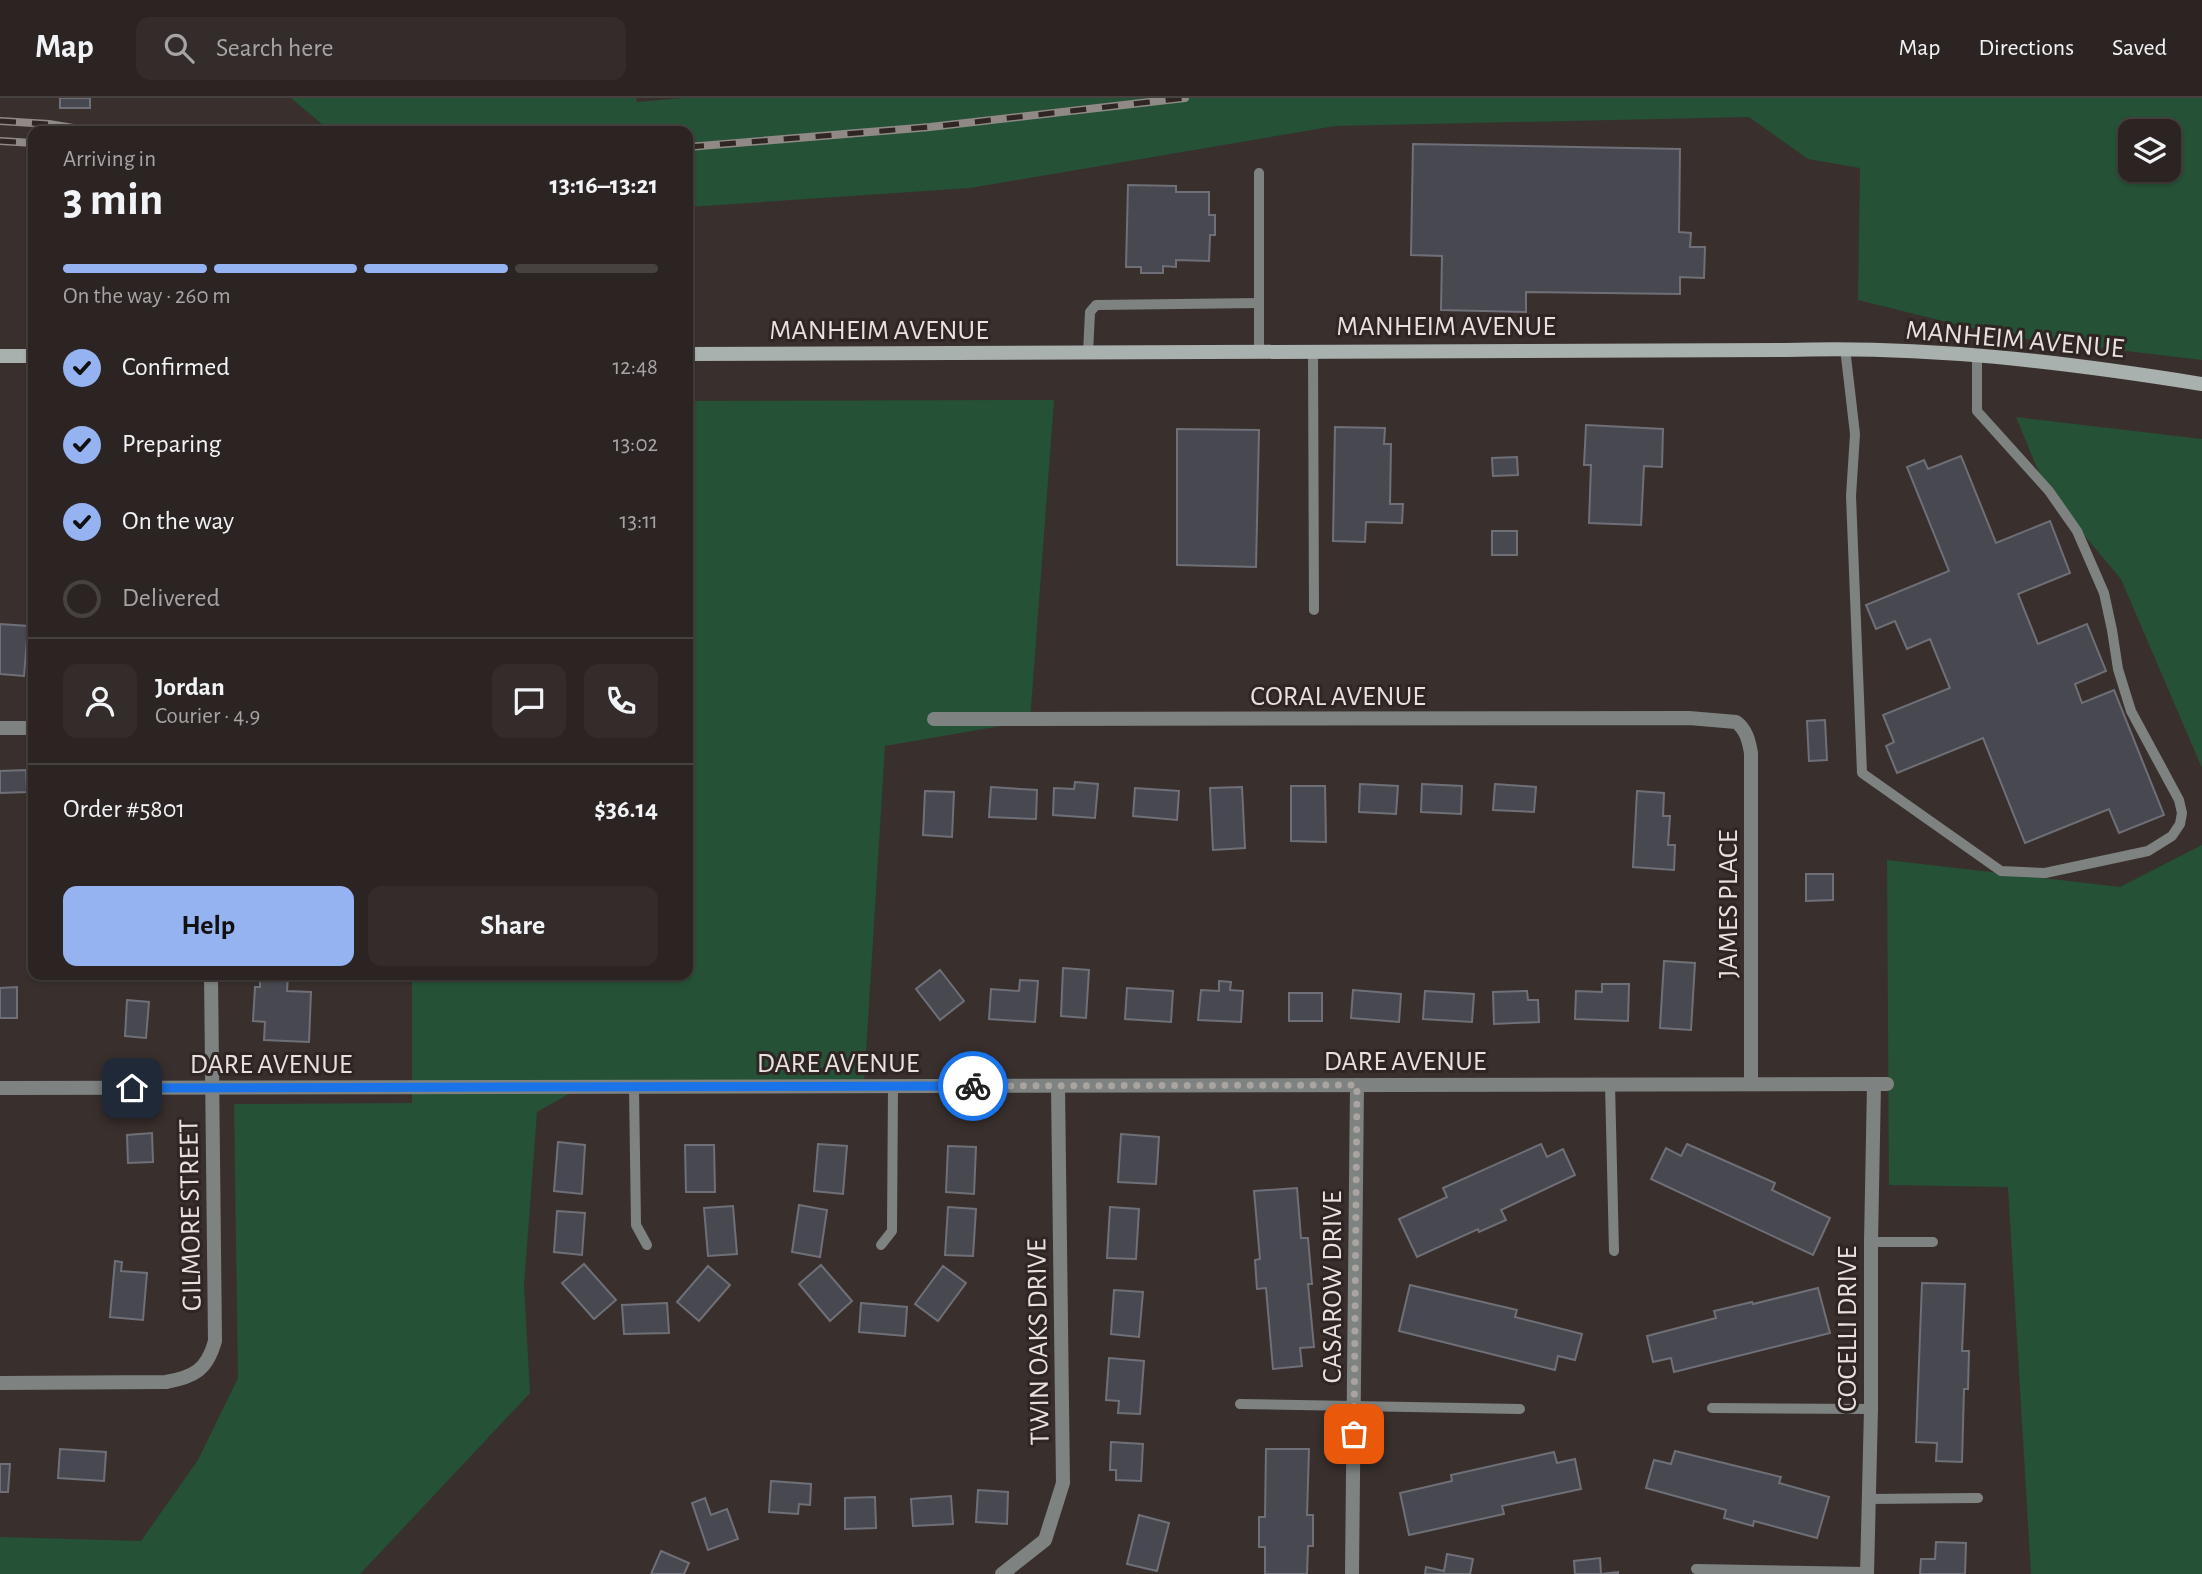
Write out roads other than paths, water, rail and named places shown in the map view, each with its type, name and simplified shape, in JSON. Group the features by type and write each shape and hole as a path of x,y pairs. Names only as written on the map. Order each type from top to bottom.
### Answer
{"street":[{"name":"MANHEIM AVENUE","path":"693,354 1844,348 1977,356 2076,366 2202,384"},
{"path":"0,356 28,356"},
{"name":"CORAL AVENUE","path":"934,719 1689,718 1720,719 1741,725"},
{"name":"JAMES PLACE","path":"1741,725 1749,740 1751,753 1751,1084"},
{"path":"0,728 28,728"},
{"name":"GILMORE STREET","path":"0,1383 166,1382 185,1378 211,1357 215,1341 211,980"},
{"name":"DARE AVENUE","path":"0,1088 1880,1084"},
{"name":"COCELLI DRIVE","path":"1867,1573 1871,1242 1880,1084"},
{"name":"CASAROW DRIVE","path":"1352,1574 1357,1085"},
{"name":"TWIN OAKS DRIVE","path":"1002,1574 1045,1540 1063,1483 1058,1086"}],"lane":[{"path":"1259,173 1259,351"},
{"path":"1088,353 1090,312 1096,305 1259,303"},
{"path":"1844,348 1855,434 1851,496 1862,773 2001,872 2045,873 2148,851 2172,836 2180,824 2182,813 2179,800 2131,711 2118,669 2104,593 2077,531 2049,491 1977,411 1977,356"},
{"path":"1313,351 1314,610"},
{"path":"1611,1084 1614,1251"},
{"path":"881,1245 892,1231 893,1086"},
{"path":"634,1087 636,1225 647,1245"},
{"path":"1871,1242 1933,1242"},
{"path":"1240,1404 1520,1409"},
{"path":"1712,1408 1871,1409"},
{"path":"1867,1499 1978,1498"},
{"path":"1696,1569 1867,1573"}],"railway":[{"path":"693,147 930,127 1185,98"},
{"path":"0,121 61,126"},
{"path":"0,141 28,143"}]}
